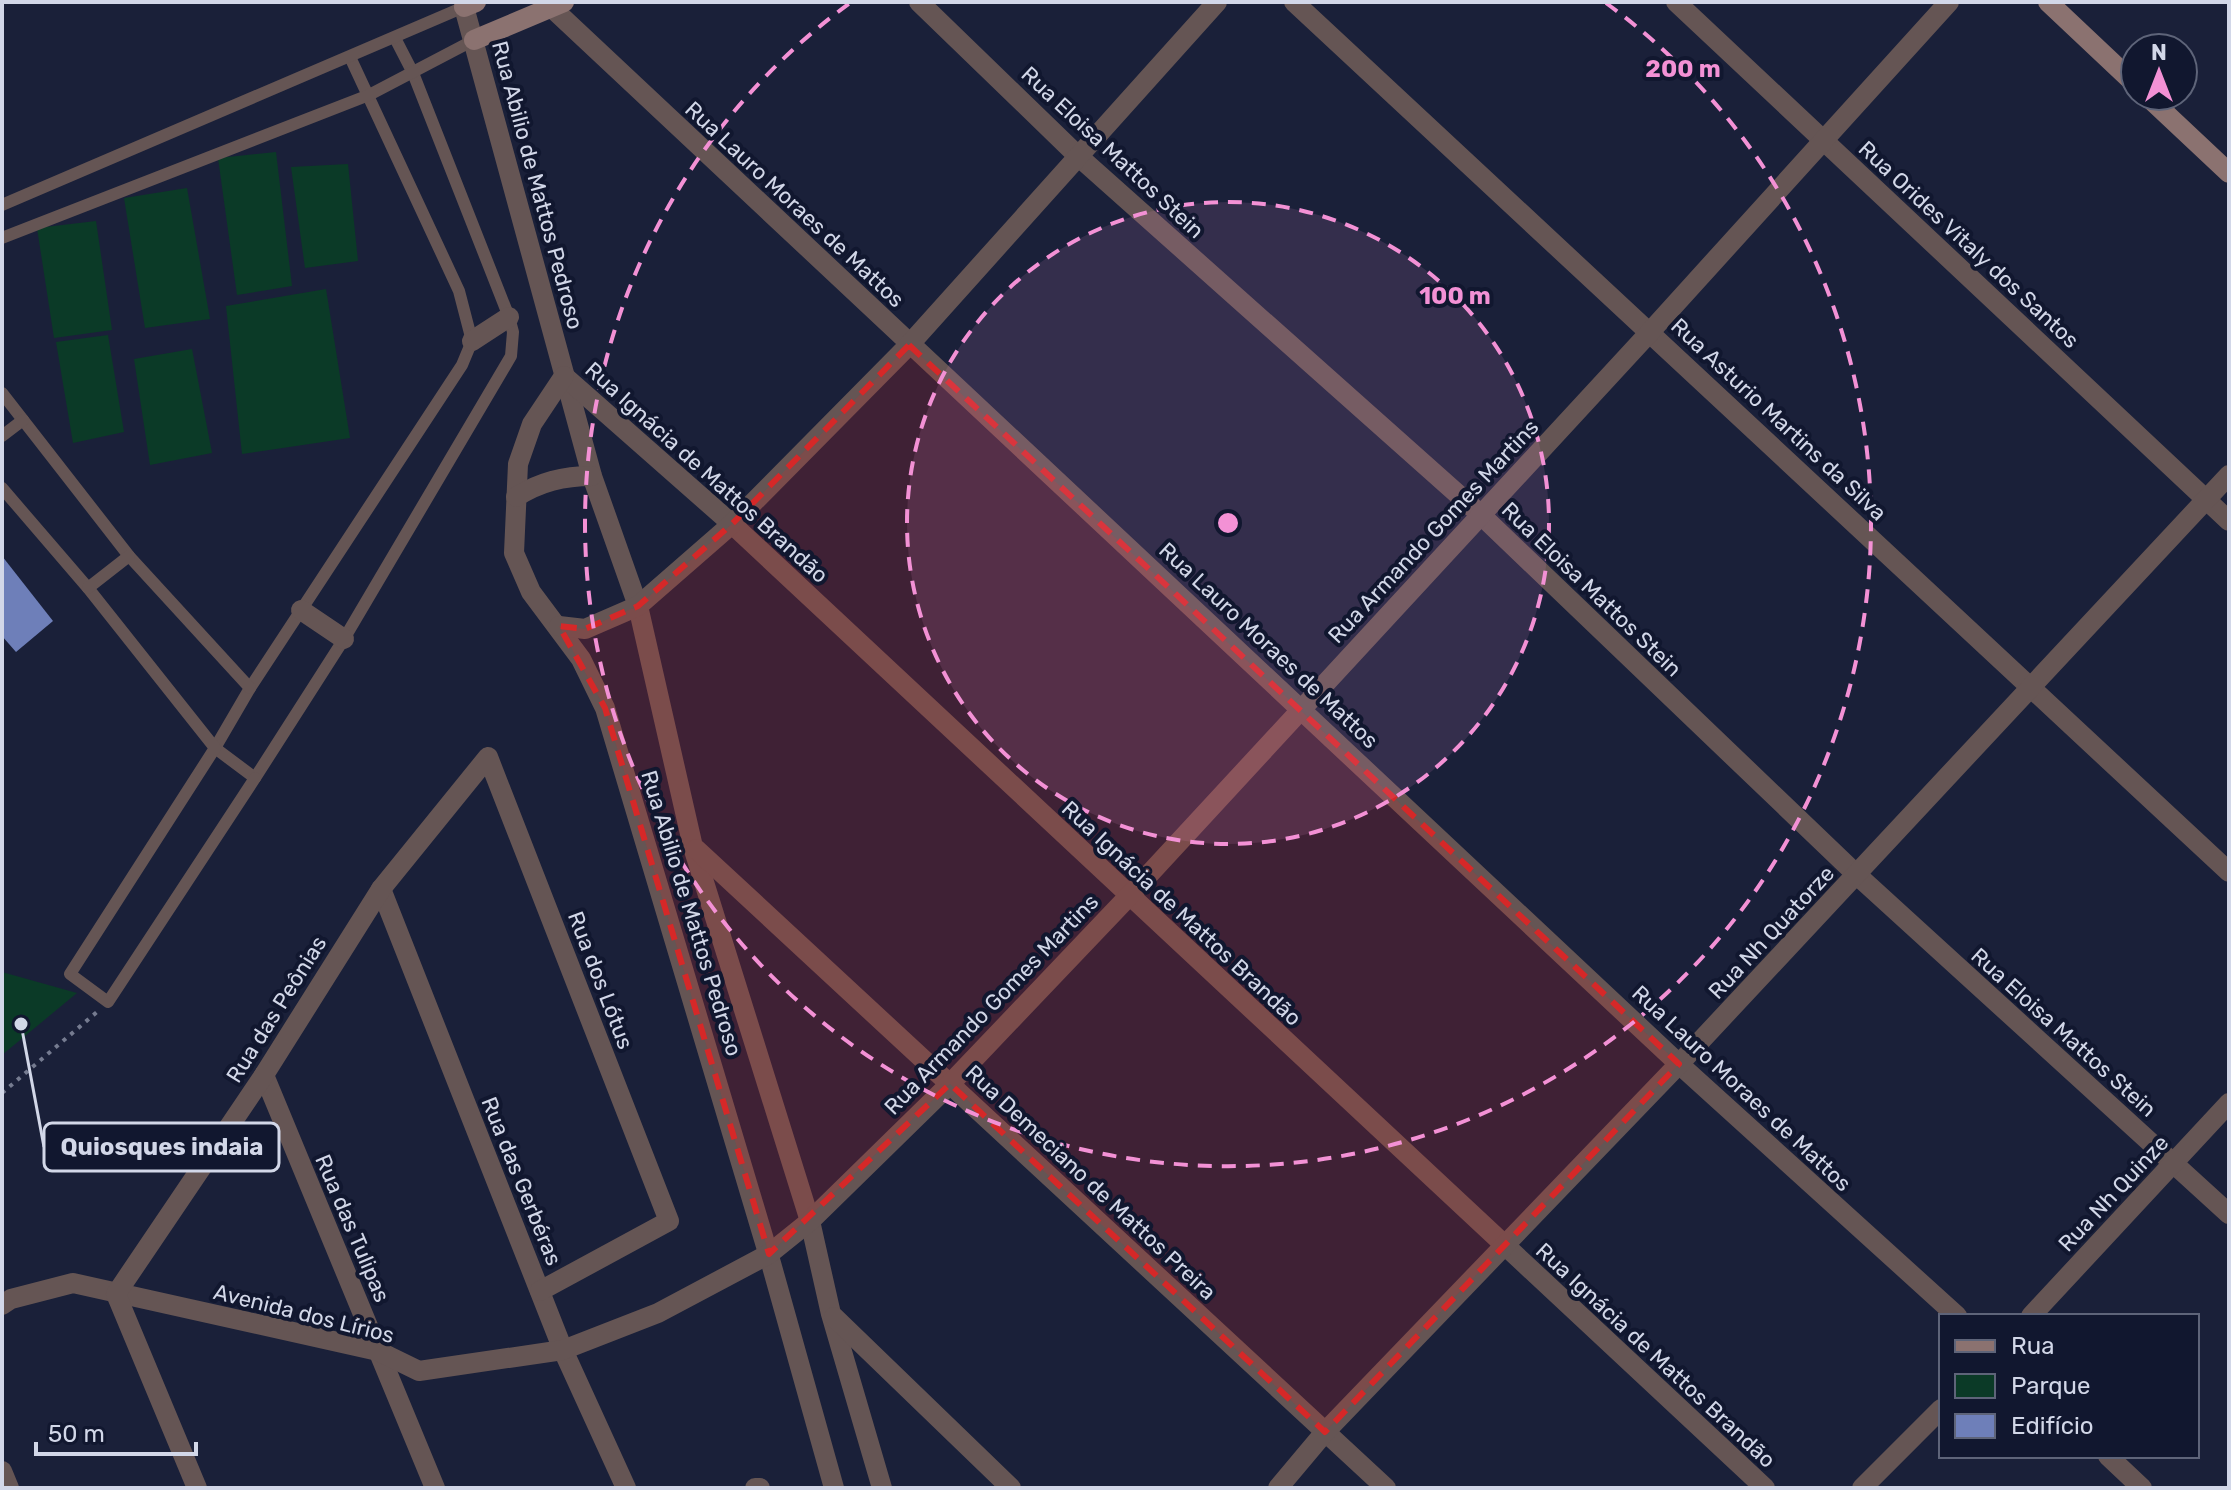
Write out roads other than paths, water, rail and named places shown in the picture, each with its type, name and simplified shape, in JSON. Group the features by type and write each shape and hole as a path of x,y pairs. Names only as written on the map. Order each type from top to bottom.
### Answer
{"street":[{"name":"Rua Eloisa Mattos Stein","path":"919,2 1078,156 1480,514 1857,875 2229,1214"},
{"path":"559,626 585,629 638,606 732,524 909,345 1217,2"},
{"name":"Rua Asturio Martins da Silva","path":"1294,2 2229,872"},
{"name":"Rua Orides Vitaly dos Santos","path":"1676,2 2229,521"},
{"name":"Rua Armando Gomes Martins","path":"770,1258 950,1084 1129,896 1825,142 1949,2"},
{"path":"2048,2 2119,69"},
{"name":"Rua Abilio de Mattos Pedroso","path":"470,4 474,40 564,376 592,476 638,606 693,847 810,1221 831,1314 882,1488"},
{"path":"474,40 558,5"},
{"name":"Rua Lauro Moraes de Mattos","path":"558,5 909,345 1302,708 1679,1064 1955,1314"},
{"path":"2164,112 2229,173"},
{"path":"472,341 509,317"},
{"name":"Rua Abilio de Mattos Pedroso","path":"564,376 532,424 518,464 514,553 531,592 581,659 605,708 770,1258 834,1488"},
{"name":"Rua Ignácia de Mattos Brandão","path":"564,376 732,524 1765,1488"},
{"name":"Rua Nh Quatorze","path":"1278,1488 1325,1432 1679,1064 2229,475"},
{"path":"516,497 535,485 569,476 592,476"},
{"path":"301,610 344,639"},
{"name":"Rua das Peônias","path":"116,1294 264,1075 381,889 488,757"},
{"name":"Rua dos Lótus","path":"488,757 669,1221 540,1291"},
{"name":"Rua Demeciano de Mattos Preira","path":"693,847 1386,1488"},
{"name":"Rua das Gerbéras","path":"381,889 566,1355 626,1488"},
{"name":"Rua das Tulipas","path":"264,1075 435,1488"},
{"name":"Rua Nh Quinze","path":"2033,1314 2229,1103"},
{"name":"Avenida dos Lírios","path":"2,1305 11,1299 73,1283 378,1351 419,1371 566,1355 770,1258"},
{"path":"116,1294 197,1488"},
{"path":"831,1314 1011,1488"},
{"path":"1862,1488 1939,1411"},
{"path":"2110,1458 2142,1488"},
{"path":"2,1471 9,1488"}],"lane":[{"path":"2,205 470,4"},
{"path":"350,57 459,291 472,341 462,365 250,688 70,974 108,1002 344,639 511,356 513,332 509,317 413,73 395,38"},
{"path":"2,238 369,95 474,40"},
{"path":"2,393 129,556 250,688"},
{"path":"2,436 23,420"},
{"path":"2,488 88,588 215,748 255,778"},
{"path":"88,588 129,556"}],"place":[{"name":"Quiosques indaia","path":"21,1024"}]}
